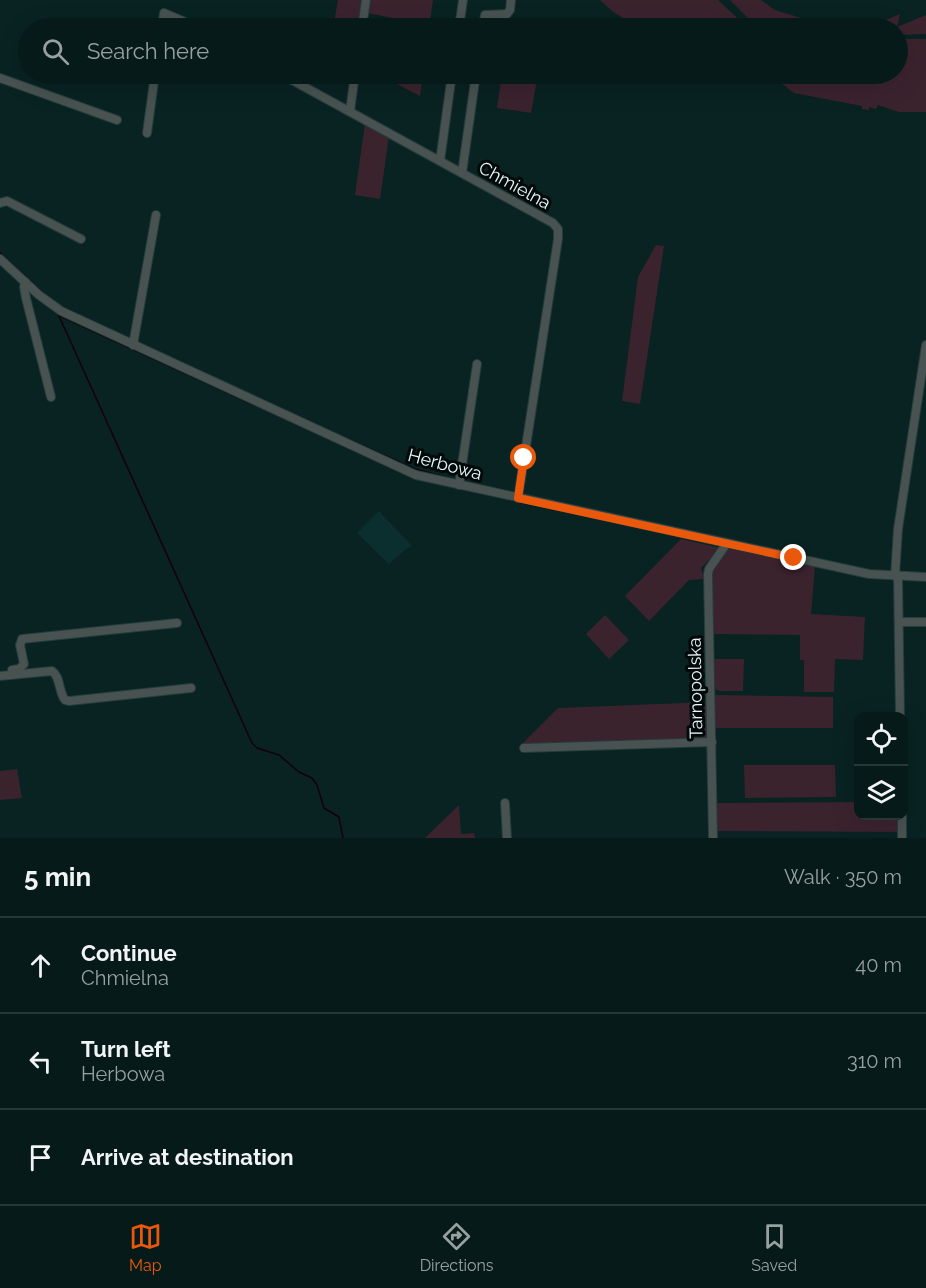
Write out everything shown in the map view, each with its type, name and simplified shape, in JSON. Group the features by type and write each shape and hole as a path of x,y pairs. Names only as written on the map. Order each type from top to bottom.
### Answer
{"street":[{"path":"363,18 366,0"},
{"path":"460,18 463,0"},
{"path":"485,18 486,15 507,14 511,0"},
{"path":"163,18 164,13 176,18"},
{"path":"0,78 117,120"},
{"path":"147,133 154,84"},
{"name":"Chmielna","path":"300,84 553,224 558,229 518,498"},
{"path":"350,111 354,84"},
{"path":"440,161 451,84"},
{"path":"462,173 475,84"},
{"path":"0,203 7,201 81,239"},
{"path":"133,345 156,215"},
{"name":"Herbowa","path":"0,259 61,311 404,470 459,485 869,574 926,577"},
{"path":"25,282 26,298 51,397"},
{"path":"900,712 898,529 926,345"},
{"path":"459,485 477,364"},
{"name":"Tarnopolska","path":"713,838 708,574 727,543"},
{"path":"899,622 926,622"},
{"path":"0,671 22,667 24,660 20,642 22,639 177,623"},
{"path":"0,676 52,671 57,675 62,696 69,701 191,688"},
{"path":"524,748 712,742"},
{"path":"505,803 507,838"},
{"path":"902,820 903,838"}],"shaded area":[{"path":"338,0 364,0 361,18 335,18"},
{"path":"368,0 433,0 430,18 393,18 367,13"},
{"path":"600,0 718,0 737,18 623,18"},
{"path":"730,0 761,0 775,10 801,18 748,18"},
{"path":"926,15 926,34 908,35 908,22"},
{"path":"908,39 926,39 926,112 899,112 878,105 876,109 869,107 869,110 862,109 862,106 794,93 782,84 908,84"},
{"path":"397,84 422,84 420,96"},
{"path":"501,84 536,84 531,113 497,108"},
{"path":"365,123 389,136 380,199 355,195"},
{"path":"656,245 664,246 640,404 622,401 638,277"},
{"path":"379,511 412,546 389,564 357,533"},
{"path":"681,539 721,548 701,568 704,579 689,580 649,621 625,596"},
{"path":"728,548 815,566 811,614 865,617 863,660 835,659 834,692 804,692 804,660 800,660 800,635 711,634 710,584 713,572"},
{"path":"605,615 629,640 609,659 586,634"},
{"path":"712,659 744,659 743,691 714,689"},
{"path":"715,695 833,697 833,728 713,728 712,697"},
{"path":"709,702 709,736 707,739 520,746 558,708"},
{"path":"744,765 835,765 836,797 745,798"},
{"path":"17,769 22,798 0,800 0,771"},
{"path":"854,802 854,820 899,820 900,832 715,831 714,806 717,803"},
{"path":"459,805 461,834 474,833 475,838 425,838"}],"waterway":[{"path":"0,253 48,297"},
{"path":"62,307 77,314"},
{"path":"58,315 413,478 515,501"},
{"path":"59,316 252,743 257,748 279,755 299,772 312,778 317,785 324,808 339,817 343,838"},
{"path":"148,347 163,354"},
{"path":"173,358 207,374"},
{"path":"350,440 415,469 449,478"},
{"path":"462,481 513,492"},
{"path":"523,495 545,499"},
{"path":"555,501 603,512"},
{"path":"519,502 703,542"},
{"path":"613,514 618,515"},
{"path":"628,517 703,534"}],"route":[{"path":"524,458 518,498 794,558"}]}
